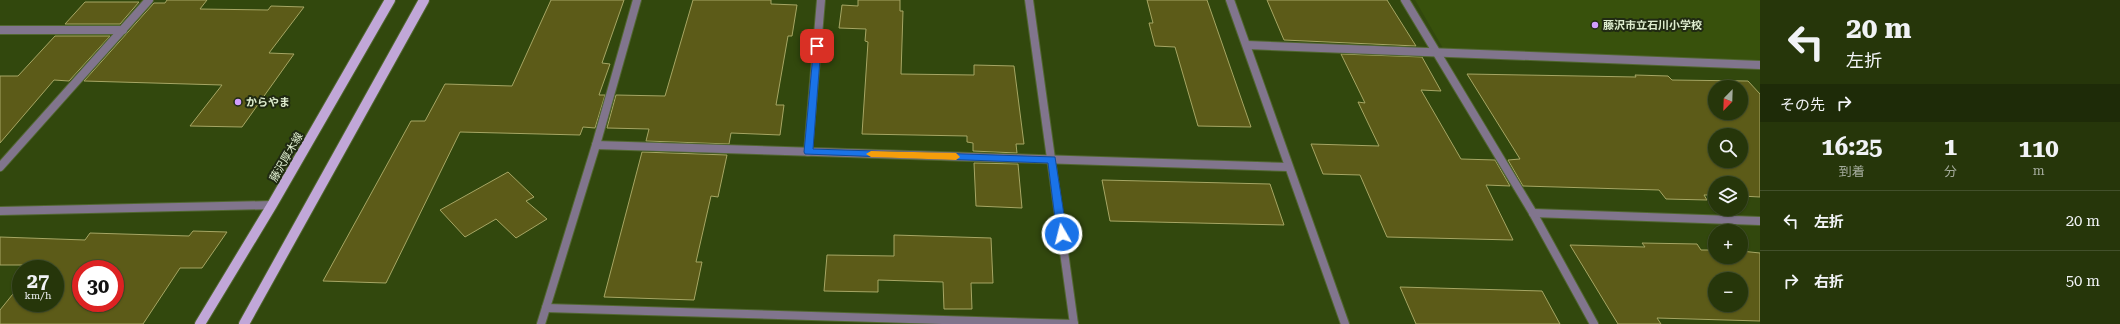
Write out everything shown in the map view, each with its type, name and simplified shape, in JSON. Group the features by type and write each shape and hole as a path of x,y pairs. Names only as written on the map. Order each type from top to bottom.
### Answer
{"main road":[{"name":"藤沢厚木線","path":"200,324 272,205 390,0"},
{"path":"244,324 424,0"}],"street":[{"path":"0,167 150,0"},
{"path":"541,324 596,145 637,0"},
{"path":"808,152 821,0"},
{"path":"546,308 1074,324 1029,0"},
{"path":"1230,0 1247,45 1288,167 1345,324"},
{"path":"1405,0 1533,213 1594,324"},
{"path":"0,30 123,30"},
{"path":"1247,45 1760,65"},
{"path":"596,145 1288,167"},
{"path":"0,211 272,205"},
{"path":"1533,213 1760,221"}],"shaded area":[{"name":"藤沢市立石川小学校","path":"1415,0 1760,0 1760,60 1444,50"}],"building":[{"path":"167,0 207,0 200,9 268,10 271,6 304,7 269,53 294,54 242,127 190,126 222,85 84,81 154,3 165,3"},
{"path":"551,0 624,0 602,63 610,64 599,95 605,95 595,128 583,127 580,135 460,132 386,283 323,281 411,121 425,121 445,84 512,86"},
{"path":"693,0 771,0 771,4 797,5 792,36 788,36 776,105 784,105 780,135 731,133 729,144 646,141 649,129 607,128 616,95 665,96"},
{"path":"858,0 900,0 900,11 903,11 901,74 974,75 974,65 1014,66 1024,144 1016,144 1017,153 973,151 973,143 967,142 967,136 862,134 868,42 865,41 866,29 839,28 842,5 858,6"},
{"path":"1147,0 1207,0 1251,127 1198,126 1175,47 1155,46 1149,23 1153,23"},
{"path":"1267,0 1387,0 1416,46 1284,40"},
{"path":"85,2 139,2 120,24 65,24"},
{"path":"55,36 110,36 69,81 54,80 0,143 0,76 18,76"},
{"path":"1341,54 1422,57 1441,91 1421,90 1461,159 1495,160 1510,186 1486,185 1513,240 1387,237 1360,175 1323,174 1311,144 1379,146 1358,102 1365,103"},
{"path":"1467,74 1636,77 1635,75 1668,76 1672,80 1708,80 1708,120 1748,120 1748,81 1760,94 1760,197 1748,196 1748,176 1708,176 1708,195 1704,195 1707,200 1666,199 1659,190 1523,186 1508,160 1520,159"},
{"path":"642,152 727,155 718,197 711,196 696,262 702,262 694,300 604,297"},
{"path":"974,163 1018,164 1022,208 976,206"},
{"path":"508,172 534,197 526,201 547,219 516,238 496,219 465,237 440,210"},
{"path":"1102,180 1270,184 1284,225 1110,221"},
{"path":"193,231 227,232 202,268 180,268 143,324 0,324 0,310 12,295 12,312 64,312 64,260 12,260 12,265 0,265 0,237 85,240 90,233 189,236"},
{"path":"894,235 991,238 993,283 971,283 972,309 944,309 943,282 878,280 878,292 824,291 827,255 894,256"},
{"path":"1642,243 1697,244 1701,250 1708,250 1708,264 1748,264 1748,252 1760,253 1760,321 1657,318 1661,324 1618,324 1570,245 1645,247"},
{"path":"1400,287 1542,291 1560,324 1416,324"}],"slow traffic":[{"path":"871,154 956,157"}],"place":[{"name":"藤沢市立石川小学校","path":"1595,25"},
{"name":"からやま","path":"238,102"}],"route":[{"path":"817,46 808,152 1052,160 1062,234"}]}
